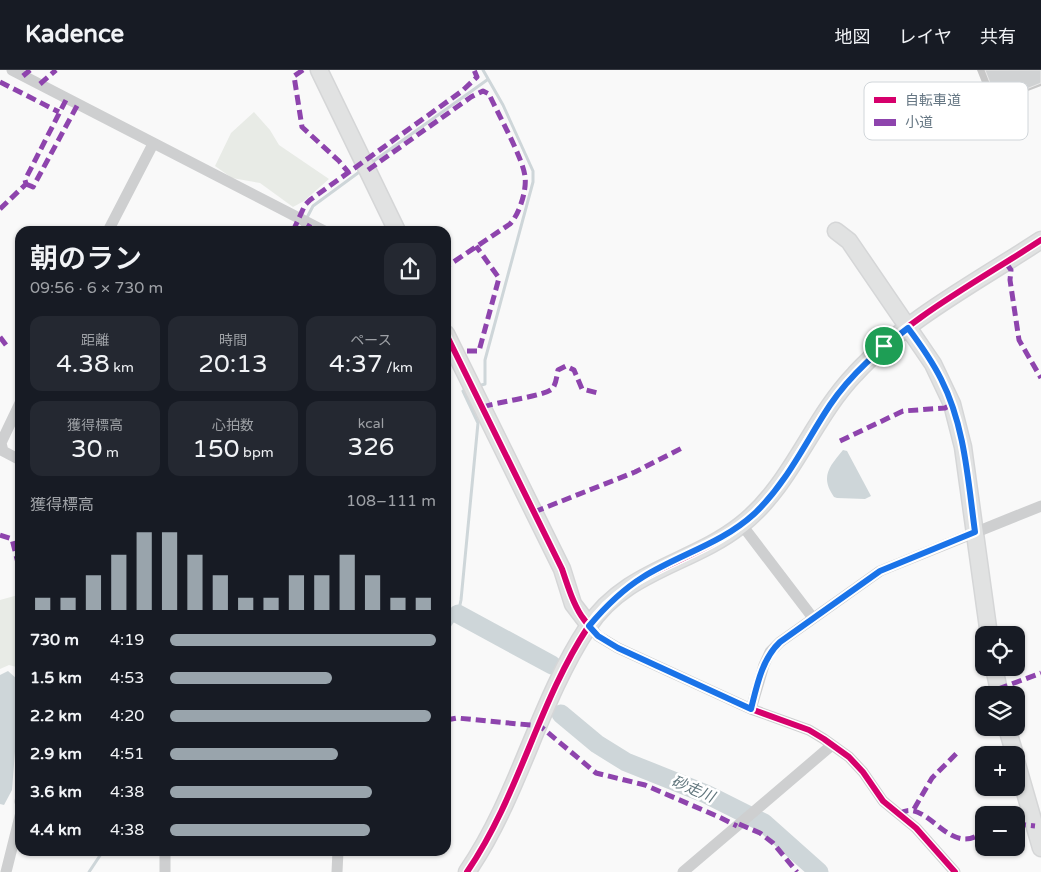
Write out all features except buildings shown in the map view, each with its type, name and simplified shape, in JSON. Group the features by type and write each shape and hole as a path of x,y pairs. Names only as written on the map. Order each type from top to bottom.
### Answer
{"street":[{"path":"12,70 313,226"},
{"path":"319,70 395,226"},
{"path":"111,226 153,144"},
{"path":"836,231 849,241 933,364 952,404 963,447 988,626"},
{"path":"467,872 483,848 513,790 562,671 589,626 607,606 643,577 709,546 742,525 778,486 831,403 854,374 884,346 908,328 1041,240"},
{"path":"451,344 562,568 573,604 598,636 618,648 751,709 809,730 832,745 854,762 883,801 916,828 955,872"},
{"path":"15,413 1,443 3,451 15,457"},
{"path":"751,709 770,652 813,618 880,571 1041,506"},
{"path":"742,525 813,618"},
{"path":"683,872 832,745"},
{"path":"1025,788 1038,826 1041,848"},
{"path":"6,872 15,836"},
{"path":"164,872 165,856"},
{"path":"337,872 338,856"}],"shaded area":[{"path":"254,112 270,130 279,145 329,179 304,201 293,207 260,183 232,178 215,166 231,133"},
{"path":"843,450 847,451 871,496 865,499 834,497 828,484 828,472"},
{"path":"15,596 15,667 9,665 0,669 0,600"},
{"path":"8,671 15,677 15,752 12,790 4,805 0,804 0,675"}],"waterway":[{"path":"478,386 485,384 485,360 533,182 533,171 503,105 483,70"},
{"path":"371,163 487,80"},
{"path":"303,226 313,206 362,170"},
{"path":"451,624 458,614 461,600 478,423 463,391 467,390"},
{"name":"砂走川","path":"458,614 552,665"},
{"name":"砂走川","path":"561,714 597,744 626,762 706,794 764,823 819,872"},
{"path":"89,872 100,856"}],"marked path":[{"path":"23,76 30,70"},
{"path":"40,84 56,70"},
{"path":"303,70 294,76 302,127 339,161 349,173"},
{"path":"295,226 305,205 310,200 462,91 477,77 474,70"},
{"path":"0,82 59,112"},
{"path":"368,170 471,97 483,91 489,94 520,159 525,177 524,195 519,209 510,224 451,264"},
{"path":"0,209 26,184 25,180 67,98"},
{"path":"26,184 33,187 78,104"},
{"path":"467,351 479,351 499,278 476,246"},
{"path":"1006,263 1011,270 1010,280 1019,340 1041,378"},
{"path":"0,337 6,345"},
{"path":"483,407 547,392 552,389 558,370 566,366 574,370 582,389 598,393"},
{"path":"840,441 903,411 945,408 952,404"},
{"path":"534,512 635,472 682,448"},
{"path":"0,535 12,539 15,551"},
{"path":"1006,686 1041,673"},
{"path":"451,719 457,718 540,726 596,773 645,785 737,826"},
{"path":"914,809 932,778 957,753"},
{"path":"899,814 909,811 919,813 949,834 960,838 971,838 975,836"},
{"path":"739,824 760,833 773,843 797,872"},
{"path":"1025,825 1035,826"}],"cycle path":[{"path":"467,872 501,812 555,687 588,627 603,608 621,592 640,580 702,549 741,525 759,509 774,491 840,392 875,354 919,318 1041,240"},
{"path":"451,344 562,569 576,606 587,624 618,648 751,709 809,730 824,739 849,757 863,772 883,801 916,828 955,872"}],"route":[{"path":"908,328 933,364 942,381 958,423 975,532 880,571 780,642 770,652 764,665 751,709 618,648 598,636 589,626 625,590 665,565 709,546 742,525 756,512 786,475 831,403 854,374 884,346 908,328"}]}
